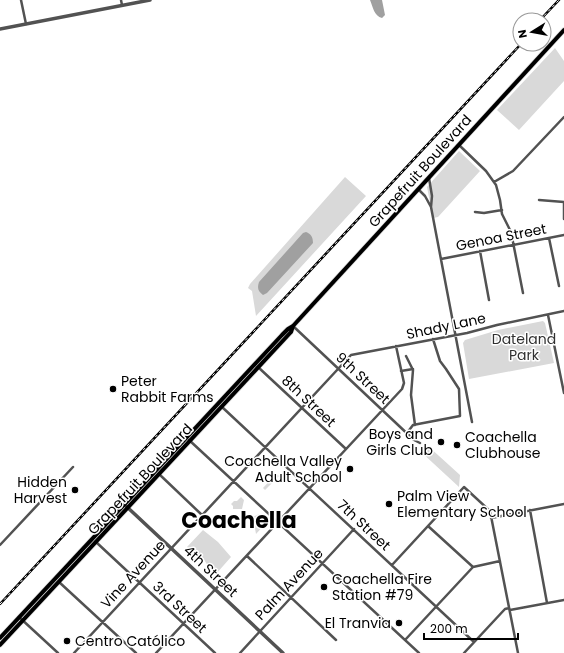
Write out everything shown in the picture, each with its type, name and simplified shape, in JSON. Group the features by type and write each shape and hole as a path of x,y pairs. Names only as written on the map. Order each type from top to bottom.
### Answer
{"main road":[{"name":"Grapefruit Boulevard","path":"0,645 21,619 189,439 288,329 564,30"},
{"name":"Grapefruit Boulevard","path":"0,638 59,582 126,507 159,474 189,439 222,407 291,332 292,326"}],"street":[{"path":"21,0 26,24"},
{"path":"121,0 122,5"},
{"path":"0,29 150,0"},
{"path":"494,182 512,171 564,117"},
{"path":"458,145 486,171 494,182 499,195 505,222 511,232 524,293"},
{"path":"429,177 432,196 431,207 472,422"},
{"path":"418,189 425,196 431,207"},
{"path":"539,200 564,202 564,219"},
{"path":"475,212 484,213 502,210"},
{"name":"Genoa Street","path":"441,259 564,235"},
{"path":"549,238 559,286"},
{"path":"480,251 489,300"},
{"name":"Shady Lane","path":"338,369 353,355 564,312"},
{"path":"548,315 564,392"},
{"name":"9th Street","path":"292,326 406,433 420,443"},
{"path":"406,433 415,425 460,416 459,389 440,361 433,339"},
{"path":"156,653 403,387 404,383 396,346"},
{"path":"406,356 414,373 411,400 415,425"},
{"name":"8th Street","path":"258,367 346,449"},
{"name":"Vine Avenue","path":"74,653 338,369"},
{"path":"401,371 413,369"},
{"name":"7th Street","path":"222,407 474,642"},
{"path":"189,439 419,653"},
{"path":"0,545 73,467"},
{"path":"159,474 202,515"},
{"path":"392,565 464,487 490,511 518,653"},
{"path":"491,518 564,504"},
{"name":"4th Street","path":"126,507 283,653"},
{"path":"530,510 547,603"},
{"path":"428,526 473,567"},
{"name":"Palm Avenue","path":"240,653 354,529"},
{"name":"3rd Street","path":"96,542 215,653"},
{"path":"246,556 336,640"},
{"path":"405,640 473,567 500,561"},
{"path":"59,582 136,653"},
{"path":"464,653 505,609 564,600"},
{"path":"21,619 58,653"}],"green space":[{"path":"555,48 564,61 564,81 519,130 497,110"},
{"path":"459,151 480,171 438,217 433,218 427,187"},
{"path":"345,177 366,196 256,316 252,291 248,288 250,284"},
{"name":"Dateland Park","path":"543,321 545,323 554,363 469,379 463,343 465,340 498,330"},
{"path":"428,446 460,475 459,487 420,451"},
{"path":"276,474 279,476 265,490 263,488"},
{"path":"241,497 244,500 242,509 233,509 231,504"},
{"path":"259,514 267,522 256,534 253,517"},
{"path":"203,530 218,542 231,557 216,574 203,558 195,555 187,547"}],"shaded area":[{"path":"370,0 382,0 385,15 382,18 375,13"},
{"path":"306,232 313,239 313,243 267,293 263,295 258,289 259,282 303,233"}],"railway":[{"path":"548,12 559,0"},
{"path":"0,604 514,52"}],"place":[{"name":"Peter Rabbit Farms","path":"113,389"},
{"name":"Boys and Girls Club","path":"441,442"},
{"name":"Coachella Clubhouse","path":"457,445"},
{"name":"Coachella Valley Adult School","path":"350,469"},
{"name":"Hidden Harvest","path":"75,490"},
{"name":"Palm View Elementary School","path":"389,504"},
{"name":"Coachella Fire Station #79","path":"324,587"},
{"name":"El Tranvia","path":"399,623"},
{"name":"Centro Católico","path":"67,641"}],"district":[{"name":"Coachella","path":"239,520"}]}
